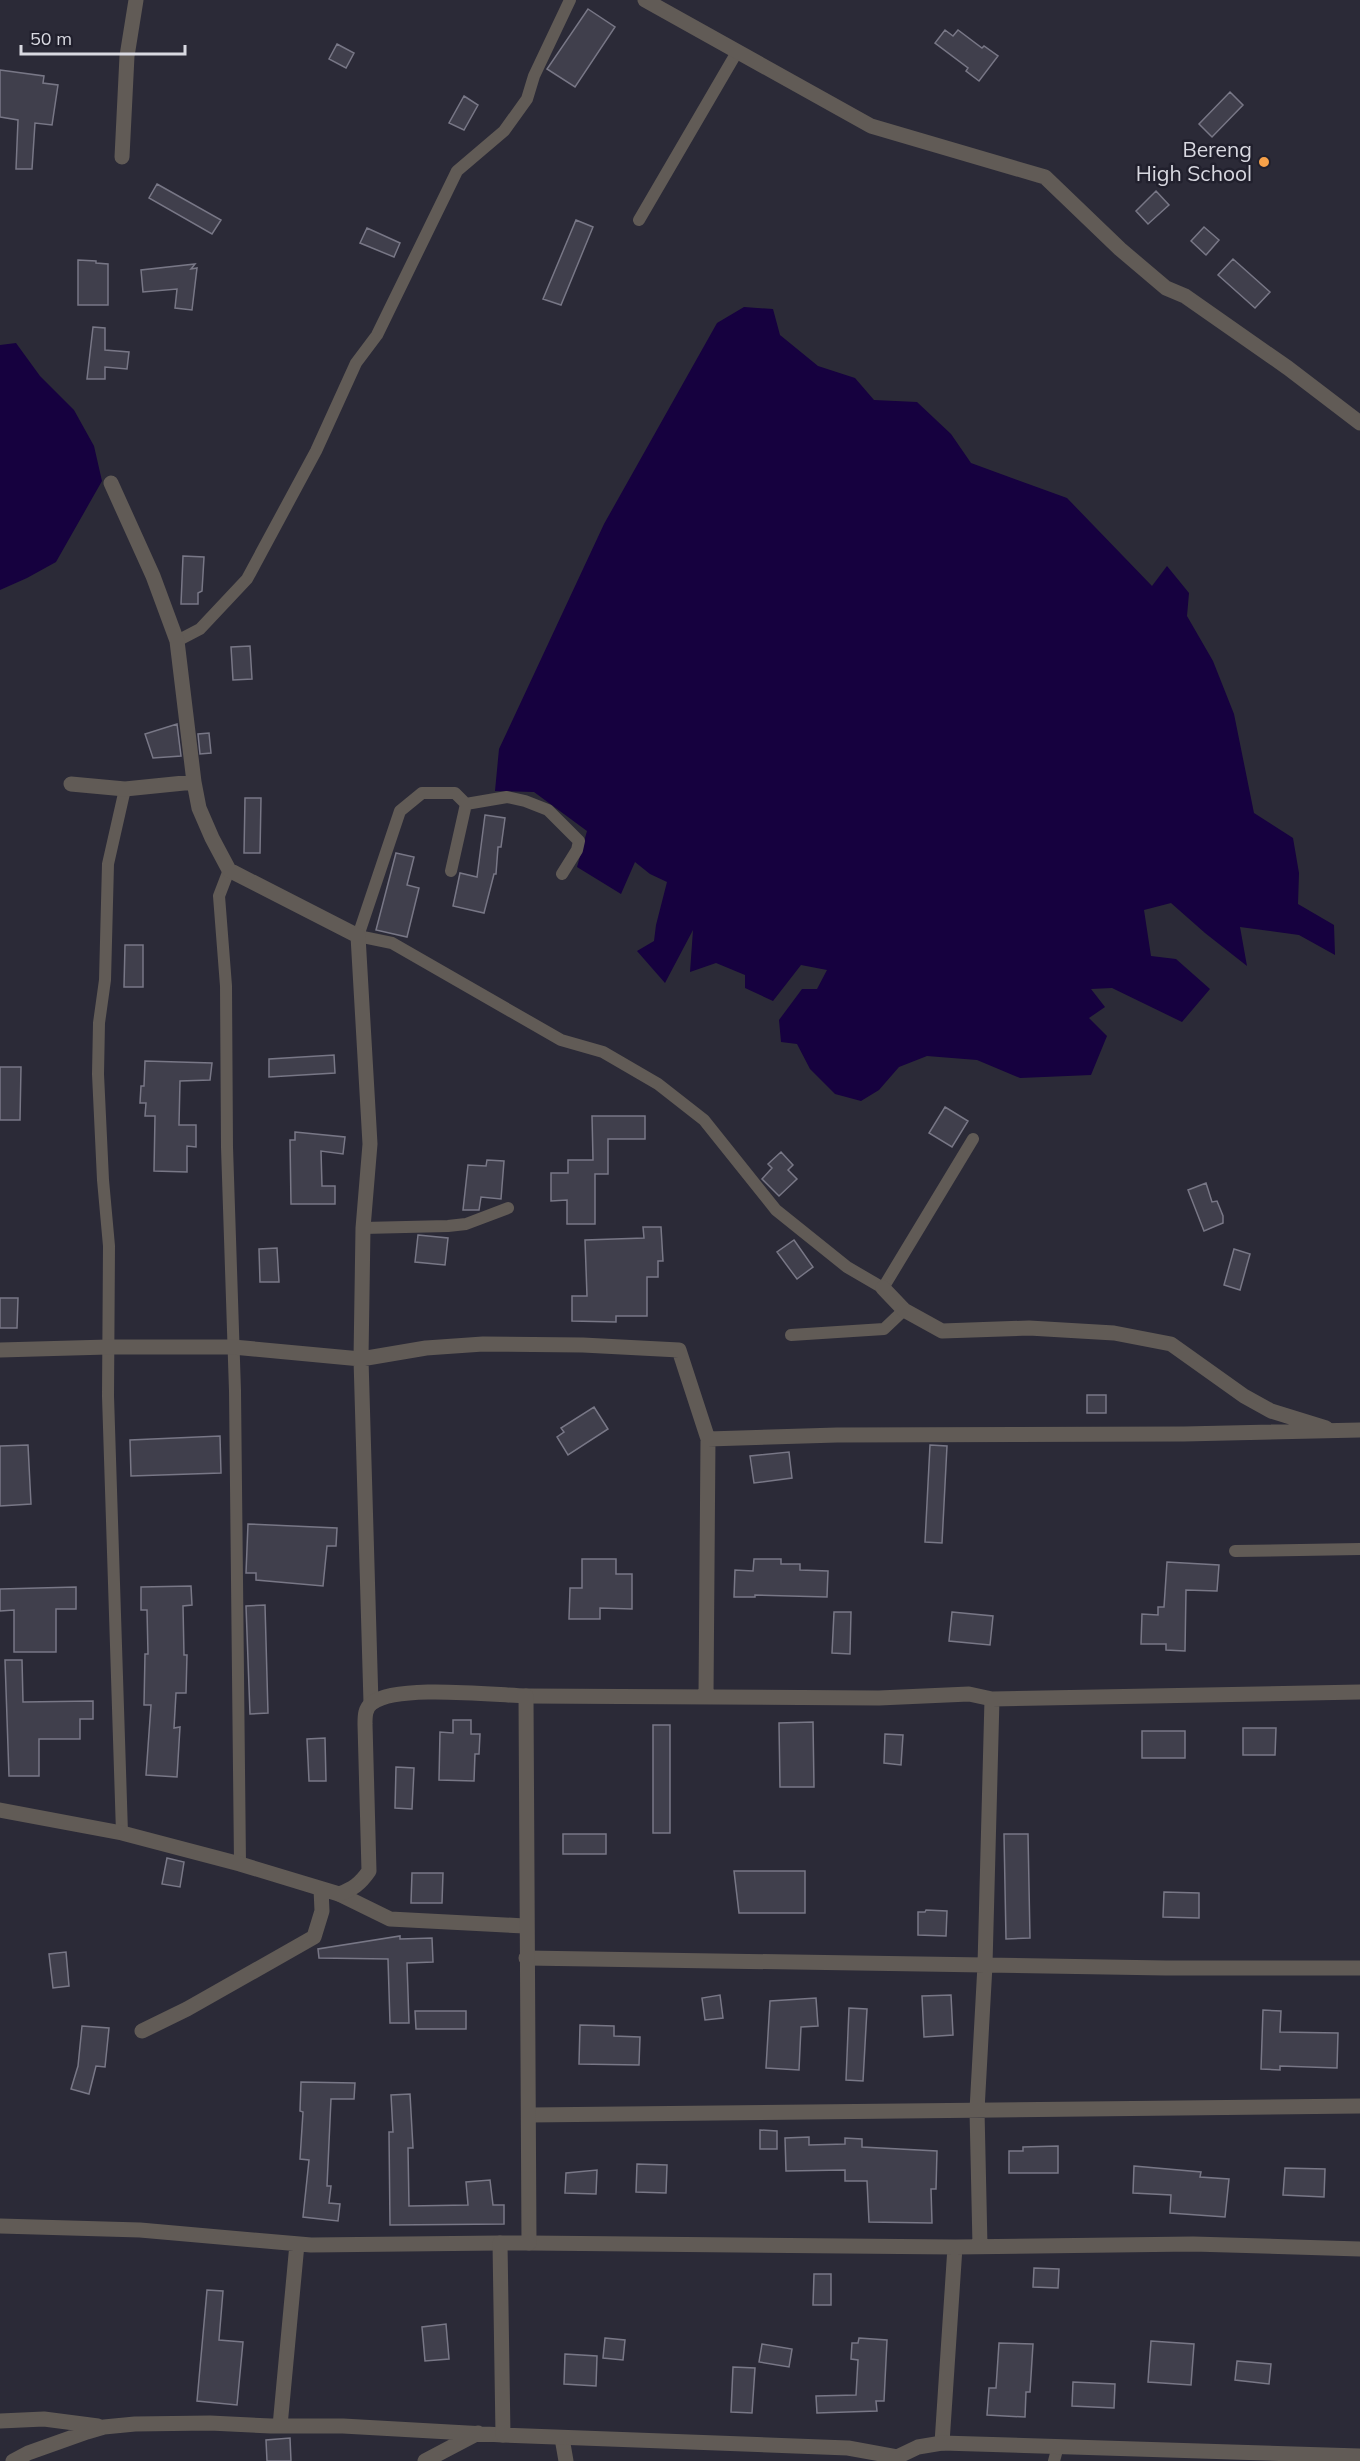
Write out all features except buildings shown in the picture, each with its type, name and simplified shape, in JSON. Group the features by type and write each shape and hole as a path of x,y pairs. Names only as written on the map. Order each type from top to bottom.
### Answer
{"street":[{"path":"122,157 126,56 136,0"},
{"path":"645,0 870,126 1045,177 1120,249 1166,288 1185,296 1278,361 1360,423"},
{"path":"111,483 153,576 177,641 194,782 203,818 229,870 358,936 370,1144 363,1228 361,1359 371,1703"},
{"path":"71,784 125,789 194,782"},
{"path":"883,1288 904,1310 942,1331 1029,1328 1114,1333 1171,1344 1244,1396 1271,1411 1338,1432"},
{"path":"0,1350 233,1347 361,1359 426,1348 483,1344 583,1345 679,1350 708,1439 706,1696"},
{"path":"708,1439 849,1435 1360,1430"},
{"path":"339,1894 352,1889 369,1871 365,1712 371,1703 385,1697 410,1693 879,1698 969,1694 992,1699 1360,1692"},
{"path":"526,1696 525,1926 529,2243"},
{"path":"980,2246 977,2110 985,1965 992,1699"},
{"path":"0,1810 122,1833 240,1864 339,1894 390,1920 525,1926"},
{"path":"142,2031 187,2009 314,1937 322,1911 321,1889"},
{"path":"526,1958 1166,1968 1360,1968"},
{"path":"529,2115 1360,2106"},
{"path":"0,2226 140,2230 297,2244 529,2243 956,2247 1193,2244 1360,2249"},
{"path":"500,2243 503,2435"},
{"path":"279,2426 297,2244"},
{"path":"942,2443 956,2247"},
{"path":"0,2421 44,2419 104,2427 210,2423 343,2426 562,2438 848,2448 895,2459 918,2447 942,2443 1056,2454 1360,2456"},
{"path":"13,2461 28,2452 104,2427"},
{"path":"425,2461 478,2433"},
{"path":"562,2438 566,2461"}],"lane":[{"path":"177,641 200,629 247,579 316,451 356,363 377,335 457,171 504,131 527,99 534,76 570,0"},
{"path":"639,220 737,52"},
{"path":"122,1833 108,1347 109,1246 98,1074 99,1023 105,980 108,864 125,789"},
{"path":"466,804 455,792 422,794 400,811 358,936 392,943 561,1040 603,1052 658,1084 704,1120 776,1210 847,1267 883,1288 973,1139"},
{"path":"466,804 507,796 548,810 579,841 577,850 562,874"},
{"path":"451,871 466,804"},
{"path":"229,870 219,896 226,986 227,1147 236,1391 240,1864"},
{"path":"363,1228 466,1224 508,1208"},
{"path":"791,1335 884,1329 904,1310"},
{"path":"1235,1551 1360,1549"}],"shaded area":[{"path":"744,307 773,309 780,335 818,366 855,378 874,400 917,402 951,434 971,463 1067,498 1152,586 1167,566 1189,593 1187,616 1213,661 1234,714 1254,813 1293,838 1299,873 1298,904 1334,925 1335,955 1299,935 1240,927 1247,966 1171,903 1144,910 1151,956 1176,959 1210,989 1182,1022 1112,988 1091,989 1105,1007 1089,1018 1107,1036 1091,1075 1020,1078 977,1060 927,1056 899,1067 879,1090 861,1101 835,1094 810,1069 797,1044 781,1042 779,1020 802,989 817,989 827,970 801,965 773,1001 745,988 745,975 716,963 690,972 693,930 665,983 637,951 654,941 667,882 650,874 635,862 621,894 577,867 587,831 534,792 495,791 499,749 604,524 717,323"},
{"path":"16,343 40,376 74,410 94,446 102,481 56,562 0,590 0,345"}],"place":[{"name":"Bereng High School","path":"1264,162"}]}
